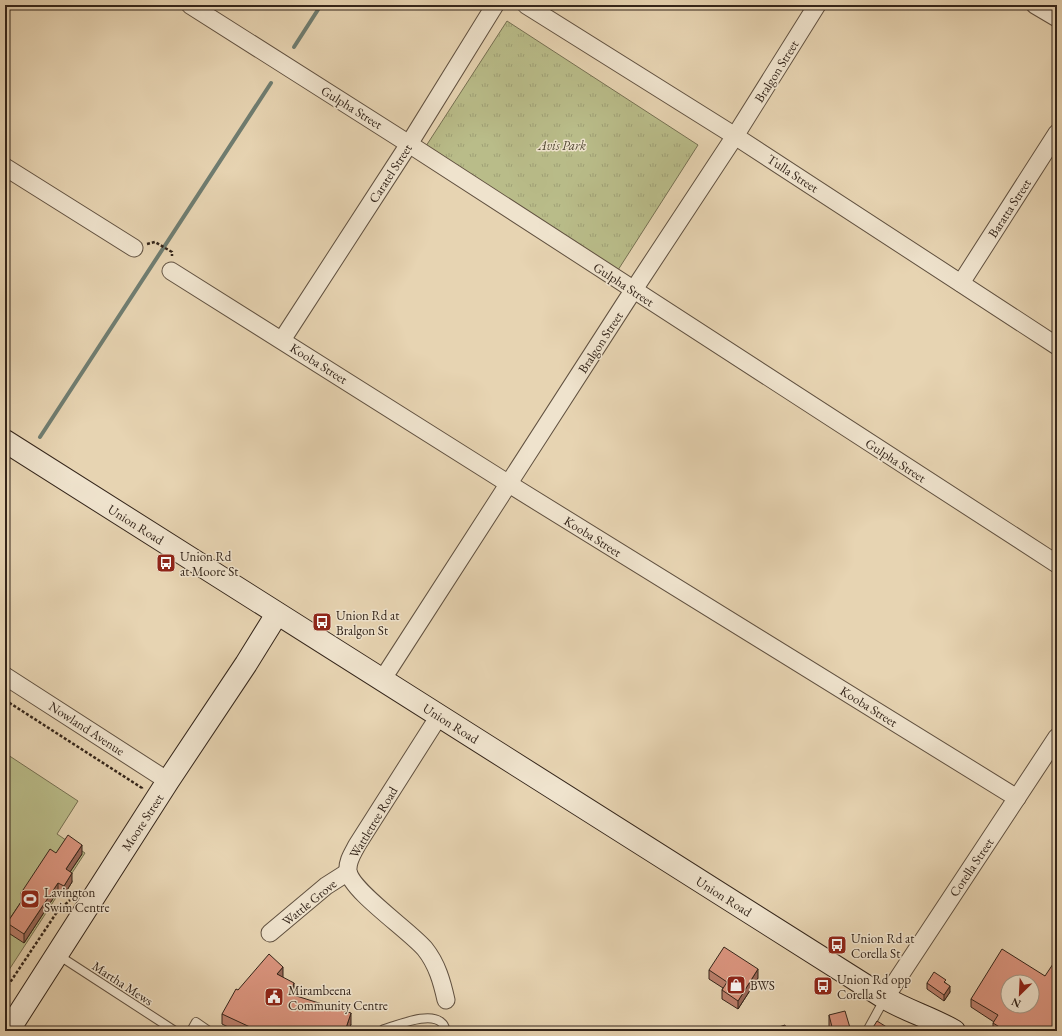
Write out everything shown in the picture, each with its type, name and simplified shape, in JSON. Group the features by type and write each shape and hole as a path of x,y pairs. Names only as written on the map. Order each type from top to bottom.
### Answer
{"main road":[{"name":"Union Road","path":"5,441 891,1002 924,1031"},
{"name":"Moore Street","path":"8,1031 277,614"},
{"name":"Union Road","path":"891,1002 942,1024 954,1031"}],"street":[{"name":"Gulpha Street","path":"190,5 409,144 1057,564"},
{"name":"Caratel Street","path":"282,340 409,144 495,5"},
{"name":"Tulla Street","path":"526,5 735,136 1057,346"},
{"name":"Bralgon Street","path":"382,680 735,136 818,5"},
{"path":"1035,5 1057,18"},
{"name":"Baratta Street","path":"960,283 1057,133"},
{"path":"5,167 134,248"},
{"name":"Kooba Street","path":"171,271 508,484 1017,798"},
{"name":"Nowland Avenue","path":"5,676 168,781"},
{"name":"Wattletree Road","path":"439,716 350,856 348,872 361,891 425,949 435,964 446,1000"},
{"name":"Corella Street","path":"891,1002 1017,798 1057,737"},
{"name":"Wattle Grove","path":"270,933 326,886 348,872"}],"lane":[{"name":"Martha Mews","path":"57,954 175,1031"},
{"path":"867,1031 891,1002"},
{"path":"381,1031 384,1028 423,1018 434,1018 443,1023 446,1031"},
{"path":"190,1031 196,1022 209,1031"}],"path":[{"path":"157,243 169,250"},
{"path":"5,700 142,788 138,793"},
{"path":"5,990 57,912 72,896"}],"green space":[{"name":"Avis Park","path":"507,21 698,145 618,270 426,146"},
{"name":"Lavington Swim Centre","path":"5,753 78,801 57,834 85,853 5,976"}],"building":[{"path":"68,835 82,845 66,869 72,873 64,886 58,883 24,934 7,923 25,896 21,893 50,849 56,853"},
{"name":"BWS","path":"724,947 758,969 738,1001 722,990 727,982 709,970"},
{"path":"1002,949 1045,976 1057,958 1057,1031 1006,1031 993,1023 998,1015 971,999"},
{"name":"Mirambeena Community Centre","path":"269,954 283,967 277,974 294,983 290,994 351,1013 345,1031 246,1031 250,1027 222,1014 236,989 238,990"},
{"path":"934,972 946,980 944,982 950,986 944,995 927,983"},
{"path":"845,1011 851,1031 833,1031 829,1015"},
{"path":"877,1021 893,1031 872,1031"},
{"path":"785,1025 787,1031 769,1031 769,1030"}],"waterway":[{"path":"294,47 321,5"},
{"path":"40,437 271,83"},
{"path":"5,492 8,487"}],"place":[{"name":"Union Rd at Moore St","path":"166,563"},
{"name":"Union Rd at Bralgon St","path":"322,622"},
{"name":"Lavington Swim Centre","path":"30,899"},
{"name":"Union Rd at Corella St","path":"837,945"},
{"name":"BWS","path":"736,985"},
{"name":"Union Rd opp Corella St","path":"823,986"},
{"name":"Mirambeena Community Centre","path":"274,997"}]}
